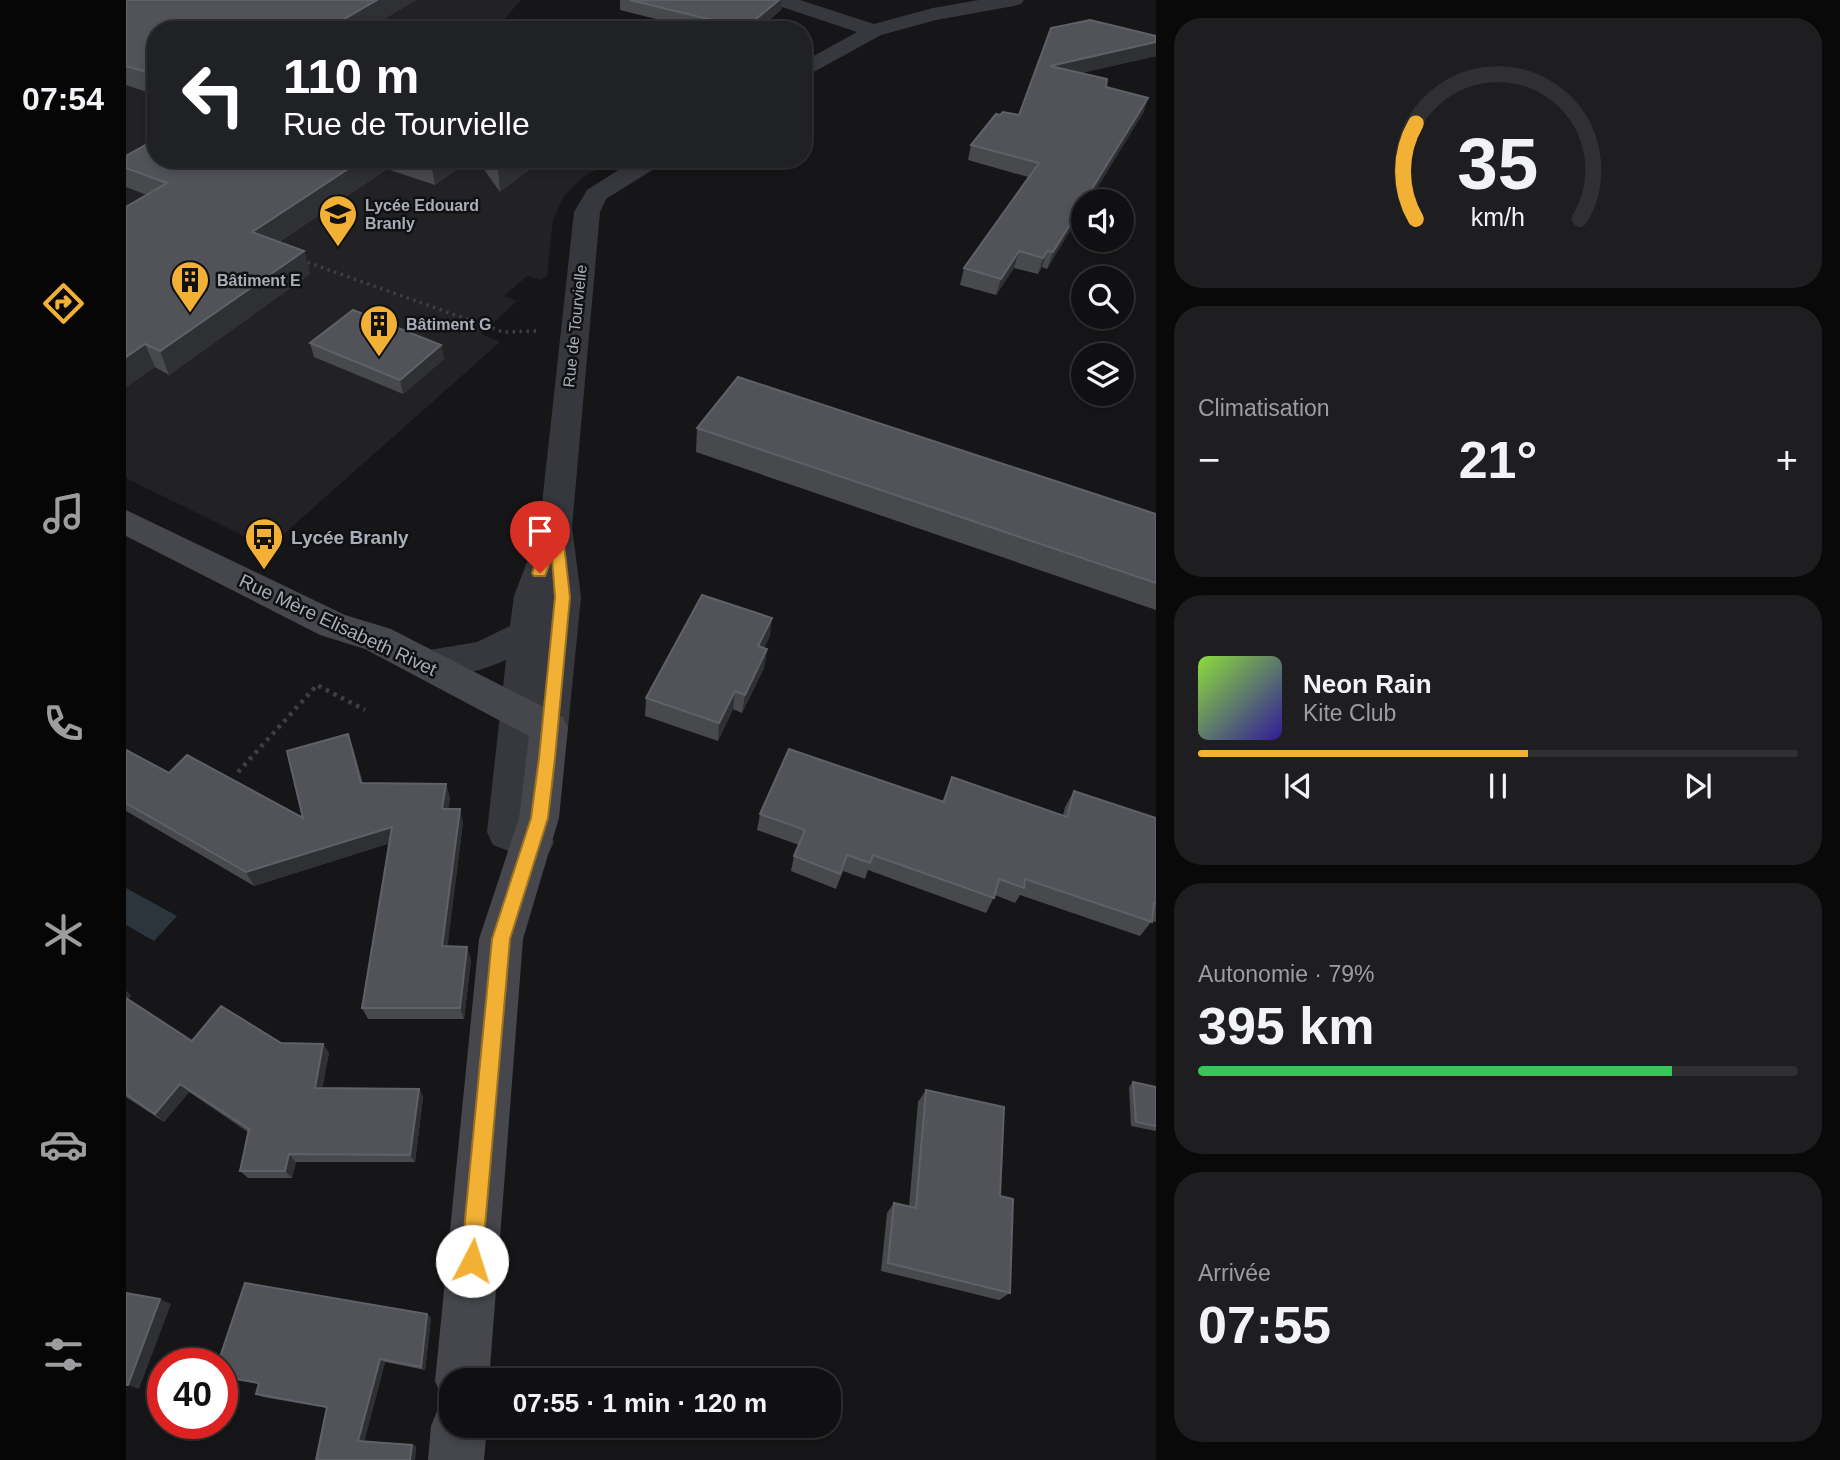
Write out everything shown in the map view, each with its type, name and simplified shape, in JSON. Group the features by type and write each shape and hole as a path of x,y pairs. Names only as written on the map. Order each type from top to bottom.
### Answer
{"street":[{"path":"780,0 874,31"},
{"path":"812,66 874,31 933,14 1014,0"},
{"name":"Rue de Tourvielle","path":"534,720 563,597 555,527 587,212 596,195 639,168"},
{"name":"Rue Mère Elisabeth Rivet","path":"126,522 321,619 378,639 534,720"},
{"name":"Rue de Tourvielle","path":"463,1368 501,939 539,818 527,633 532,596 555,527"},
{"path":"425,663 465,661 499,649 527,633"},
{"path":"456,1460 458,1438"}],"path":[{"path":"294,257 503,332 543,331"},
{"path":"238,772 317,685 365,710"}],"shaded area":[{"name":"Lycée Edouard Branly","path":"126,0 521,0 503,21 147,21 147,168 599,168 582,178 564,196 553,220 547,276 541,280 527,276 504,296 517,301 481,334 500,342 268,548 126,478"},
{"path":"126,888 177,916 154,941 126,925"}],"building":[{"path":"126,0 377,0 341,21 147,21 147,72 126,66"},
{"path":"630,0 779,0 754,21 716,21"},
{"path":"1090,20 1156,36 1156,42 1050,66 1107,79 1106,87 1148,98 1092,189 1071,189 1071,223 1053,252 1047,251 1043,258 1019,251 1001,279 964,268 1039,163 971,145 996,114 1003,112 1019,115 1051,28"},
{"path":"147,144 147,168 349,168 252,232 304,251 160,351 145,344 126,357 126,207 167,183 126,168 126,156"},
{"name":"Bâtiment G","path":"353,310 441,345 400,380 310,343"},
{"path":"738,377 1156,514 1156,583 697,428"},
{"path":"702,595 772,618 758,646 767,649 745,695 735,691 719,723 646,698"},
{"path":"348,734 361,783 446,784 442,809 460,809 442,946 467,947 460,1008 362,1008 392,827 246,872 126,803 126,750 169,773 187,755 303,818 287,751"},
{"path":"789,749 944,802 952,777 1067,817 1074,791 1156,818 1156,904 1154,903 1152,922 1025,879 1024,888 999,879 994,898 873,855 870,863 847,855 840,874 794,856 805,830 760,814"},
{"path":"126,998 192,1041 221,1006 281,1043 323,1044 315,1088 419,1089 410,1155 289,1154 285,1171 240,1171 249,1129 180,1084 155,1114 126,1094"},
{"path":"1133,1082 1156,1087 1156,1126 1136,1122"},
{"path":"926,1090 1004,1107 1000,1196 1013,1199 1010,1293 888,1263 894,1203 916,1208"},
{"path":"245,1283 427,1314 421,1367 380,1359 358,1441 412,1445 410,1460 316,1460 327,1407 256,1394 259,1383 238,1379 238,1348 223,1348"},
{"path":"126,1293 160,1299 128,1385 126,1385"}],"place":[{"name":"Lycée Edouard Branly","path":"338,248"},
{"name":"Bâtiment E","path":"190,314"},
{"name":"Bâtiment G","path":"379,358"},
{"name":"Lycée Branly","path":"264,571"}],"route":[{"path":"472,1261 501,939 533,842 547,758 563,597 555,527 540,573"}]}
